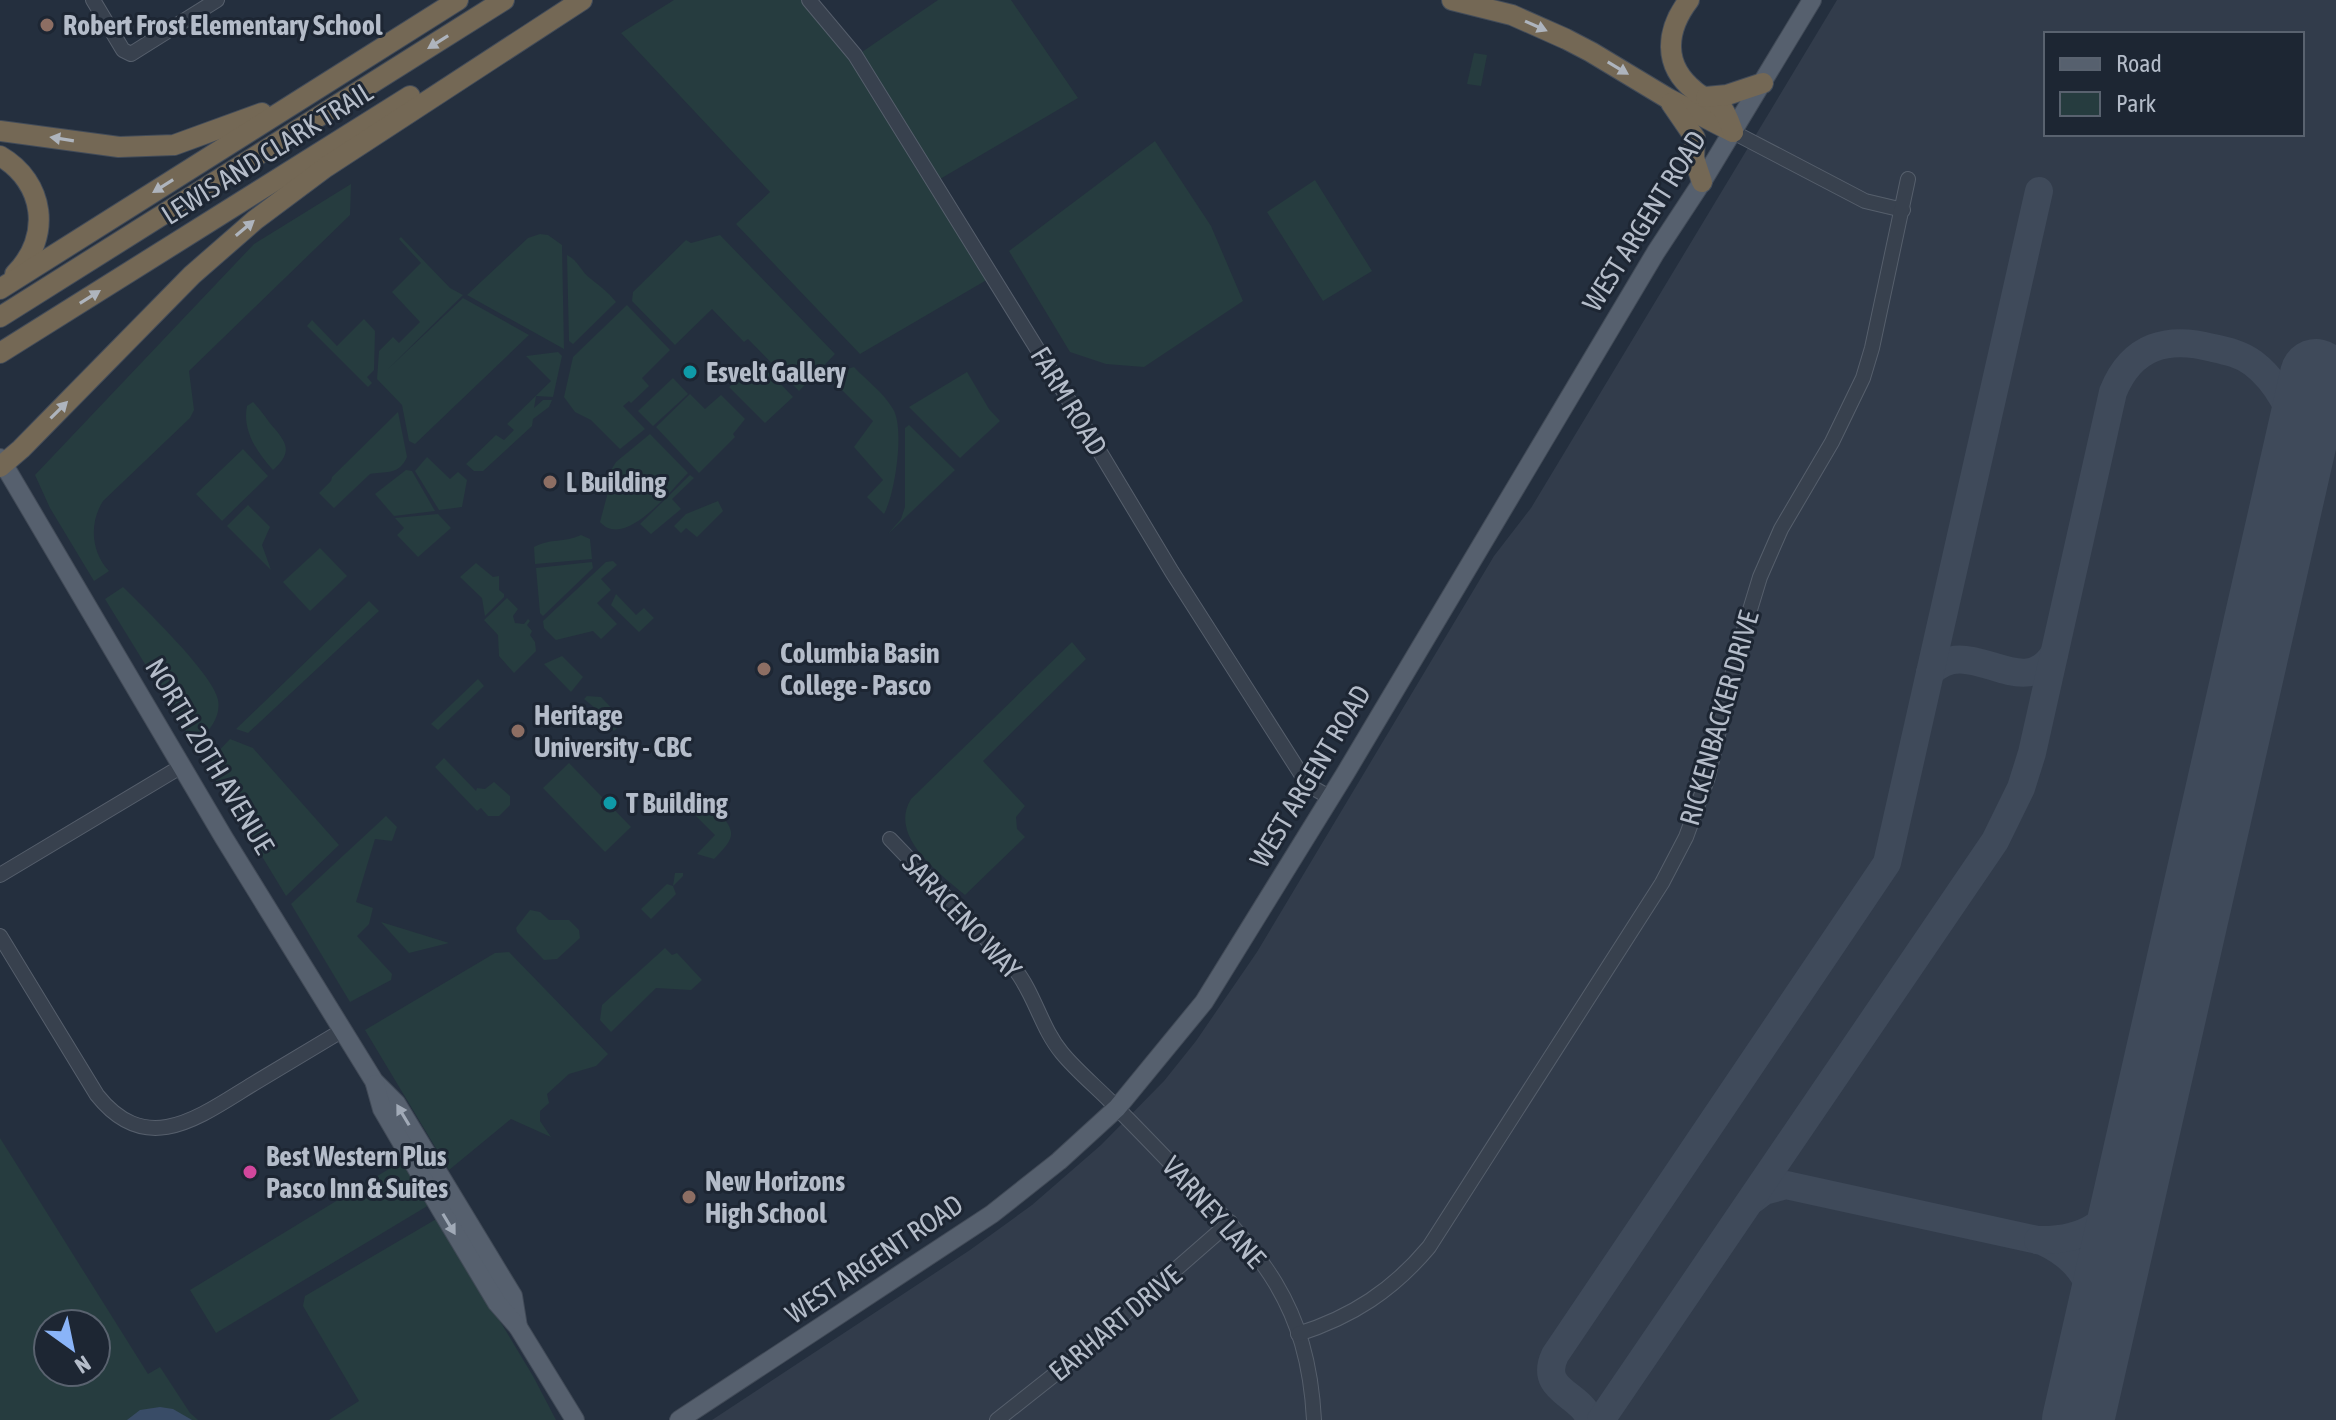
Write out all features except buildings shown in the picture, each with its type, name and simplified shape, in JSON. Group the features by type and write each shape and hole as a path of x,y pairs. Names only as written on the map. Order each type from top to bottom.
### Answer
{"highway":[{"name":"LEWIS AND CLARK TRAIL","path":"0,287 458,0"},
{"path":"0,317 504,0"},
{"name":"LEWIS AND CLARK TRAIL","path":"0,353 564,0"},
{"path":"1,463 192,275 255,220 326,167 582,0"},
{"path":"1452,0 1512,15 1566,39 1733,132"},
{"path":"1689,0 1673,26 1673,57 1686,83 1724,110 1733,132"},
{"path":"0,131 119,147 174,145 279,106 347,70"},
{"path":"1706,97 1727,95 1763,83"},
{"path":"1669,99 1695,138 1694,158 1702,182"},
{"path":"0,156 18,169 32,188 40,222 31,255 0,287"}],"main road":[{"name":"WEST ARGENT ROAD","path":"679,1420 992,1214 1059,1161 1117,1108 1204,1002 1331,798 1656,252 1812,0"},
{"name":"NORTH 20TH AVENUE","path":"1,463 374,1081 389,1123 497,1303 518,1327 570,1416"},
{"path":"570,1416 588,1420"}],"street":[{"path":"93,0 128,54 135,54 217,0"},
{"name":"FARM ROAD","path":"809,0 855,55 1172,572 1308,785 1331,798"},
{"path":"1733,132 1865,201 1903,210"},
{"name":"RICKENBACKER DRIVE","path":"1298,1334 1341,1319 1378,1296 1414,1265 1429,1247 1673,863 1708,777 1739,646 1760,577 1781,529 1832,442 1863,378 1908,179"},
{"path":"0,875 182,766"},
{"name":"SARACENO WAY","path":"890,839 1014,968 1029,989 1061,1052 1117,1108"},
{"path":"0,936 97,1095 116,1116 137,1126 160,1129 195,1119 343,1030"},
{"name":"VARNEY LANE","path":"1117,1108 1230,1222 1279,1286 1309,1373 1314,1420"},
{"name":"EARHART DRIVE","path":"997,1420 1064,1367 1230,1222"}],"shaded area":[{"path":"1837,0 2336,0 2336,1420 712,1420 970,1250 1032,1205 1101,1145 1164,1081 1196,1041 1257,952 1494,556 1531,508"}],"green space":[{"path":"674,0 804,0 861,70 990,278 860,354 736,224 770,192 621,33"},
{"path":"938,0 1011,0 1078,98 940,179 862,52"},
{"path":"1474,53 1487,55 1481,86 1467,84"},
{"path":"1155,141 1211,226 1243,301 1144,367 1106,364 1070,352 1009,251"},
{"path":"1315,180 1372,271 1323,301 1267,212"},
{"path":"351,184 350,215 189,371 194,410 190,418 103,501 98,510 94,537 98,555 109,571 94,581 50,508 35,475 254,244"},
{"path":"548,235 562,245 564,349 467,295 528,238"},
{"path":"720,235 835,354 799,391 748,339 744,342 712,309 675,345 632,301 633,292 686,240 691,243"},
{"path":"401,237 450,288 463,295 387,370 463,298 529,335 415,444 409,441 402,405 377,379 379,351 393,337 399,343 420,322 392,292 421,263 399,239"},
{"path":"567,255 616,302 573,344 569,341"},
{"path":"627,305 670,350 642,378 649,386 631,403 629,401 623,406 645,429 620,449 591,420 575,412 564,397 573,357"},
{"path":"364,319 375,331 374,370 367,377 372,383 368,387 307,326 312,320 337,346"},
{"path":"558,352 562,356 553,397 536,396 534,408 543,400 552,400 549,407 533,419 532,426 483,471 474,471 466,464 496,435 504,440 514,430 507,424 551,381 526,356"},
{"path":"758,360 793,397 765,423 729,387"},
{"path":"854,367 885,398 897,418 897,462 892,492 884,514 867,497 883,480 854,447 873,421 831,379 840,371"},
{"path":"967,372 989,409 1000,421 960,458 909,407"},
{"path":"673,378 688,394 653,426 638,411"},
{"path":"690,394 705,409 721,395 745,419 733,434 735,437 699,473 656,427"},
{"path":"253,402 285,445 284,457 273,470 256,448 249,432 247,406"},
{"path":"398,412 407,457 404,463 391,472 370,474 334,508 319,493"},
{"path":"909,425 955,470 888,534 901,519 905,507 905,428"},
{"path":"650,434 688,473 647,515 622,529 610,529 600,522 608,492 605,480 616,462"},
{"path":"243,449 268,476 222,521 196,494"},
{"path":"427,457 450,479 458,472 467,480 462,507 439,510 415,471"},
{"path":"406,470 412,471 435,511 394,516 375,494"},
{"path":"690,475 694,478 672,499 681,509 651,534 640,524"},
{"path":"718,501 723,511 697,537 686,528 681,533 674,526 686,514"},
{"path":"248,505 270,527 262,545 271,570 227,526"},
{"path":"438,514 451,528 418,557 397,535 404,528 395,518"},
{"path":"581,535 590,539 592,559 535,564 534,547"},
{"path":"320,548 347,576 310,611 283,582"},
{"path":"613,561 617,565 601,579 611,590 597,603 617,624 601,639 593,631 556,640 544,628 543,621 606,562"},
{"path":"592,562 593,568 543,616 540,613 536,568"},
{"path":"476,563 493,577 499,576 499,590 504,594 485,616 482,598 460,577"},
{"path":"123,587 176,642 214,689 218,700 217,716 201,738 191,739 105,599"},
{"path":"616,594 636,615 644,608 654,618 639,632 611,605"},
{"path":"507,598 518,609 513,616 515,623 530,621 527,625 532,631 530,635 536,651 514,673 499,656 498,635 484,620"},
{"path":"369,601 379,611 248,733 236,729"},
{"path":"1072,642 1086,659 983,761 1025,806 1016,817 1017,829 1025,837 965,895 930,865 911,840 906,827 906,813 911,799"},
{"path":"562,656 583,677 571,692 544,664"},
{"path":"478,679 484,686 438,730 431,724"},
{"path":"587,696 601,697 619,716 618,727 614,731 602,719 605,716 584,699"},
{"path":"230,739 253,748 339,845 286,896 212,774 211,759"},
{"path":"444,758 476,791 494,782 510,796 510,805 499,816 488,816 481,808 477,811 435,767"},
{"path":"569,763 631,827 605,852 543,788"},
{"path":"695,795 709,803 731,830 730,840 714,859 697,854 715,835 682,802"},
{"path":"386,816 397,827 392,841 375,839 356,902 373,908 369,924 357,936 392,974 391,980 350,1002 291,904"},
{"path":"675,873 683,873 683,876 673,886"},
{"path":"667,884 673,886 676,894 651,919 641,909"},
{"path":"530,910 540,912 549,920 569,920 579,930 580,938 557,959 544,960 517,932 516,928"},
{"path":"381,922 449,943 409,953"},
{"path":"665,948 672,955 677,953 702,980 691,990 656,988 611,1032 600,1020 602,1005"},
{"path":"509,952 608,1054 596,1066 569,1074 547,1094 549,1103 540,1111 540,1121 551,1137 511,1119 449,1170 365,1030 495,953"},
{"path":"0,1138 107,1308 32,1308 32,1388 112,1388 112,1317 148,1374 160,1367 190,1413 198,1420 0,1420"},
{"path":"402,1161 429,1205 216,1333 190,1290"},
{"path":"438,1218 556,1420 329,1420 359,1401 303,1306 305,1296"}],"water":[{"path":"173,1409 192,1420 127,1420 140,1410"}],"taxiway":[{"path":"1590,1420 1552,1377 1555,1355 1887,863 2039,191"},
{"path":"1601,1420 1995,841 2021,788 2032,753 2113,392 2121,376 2141,354 2167,344 2197,345 2234,353 2253,363 2277,388 2301,440"},
{"path":"1930,673 1945,662 1961,659 2026,673 2041,668 2054,654"},
{"path":"2038,1240 2071,1237 2097,1225 2116,1206 2133,1177"},
{"path":"1752,1200 1764,1191 1786,1185 2042,1241 2070,1259 2087,1281 2095,1308 2096,1341"}],"runway":[{"path":"2078,1420 2316,375"}],"place":[{"name":"Robert Frost Elementary School","path":"47,25"},
{"name":"Esvelt Gallery","path":"690,372"},
{"name":"L Building","path":"550,482"},
{"name":"Columbia Basin College - Pasco","path":"764,669"},
{"name":"Heritage University - CBC","path":"518,731"},
{"name":"T Building","path":"610,803"},
{"name":"Best Western Plus Pasco Inn & Suites","path":"250,1172"},
{"name":"New Horizons High School","path":"689,1197"}]}
